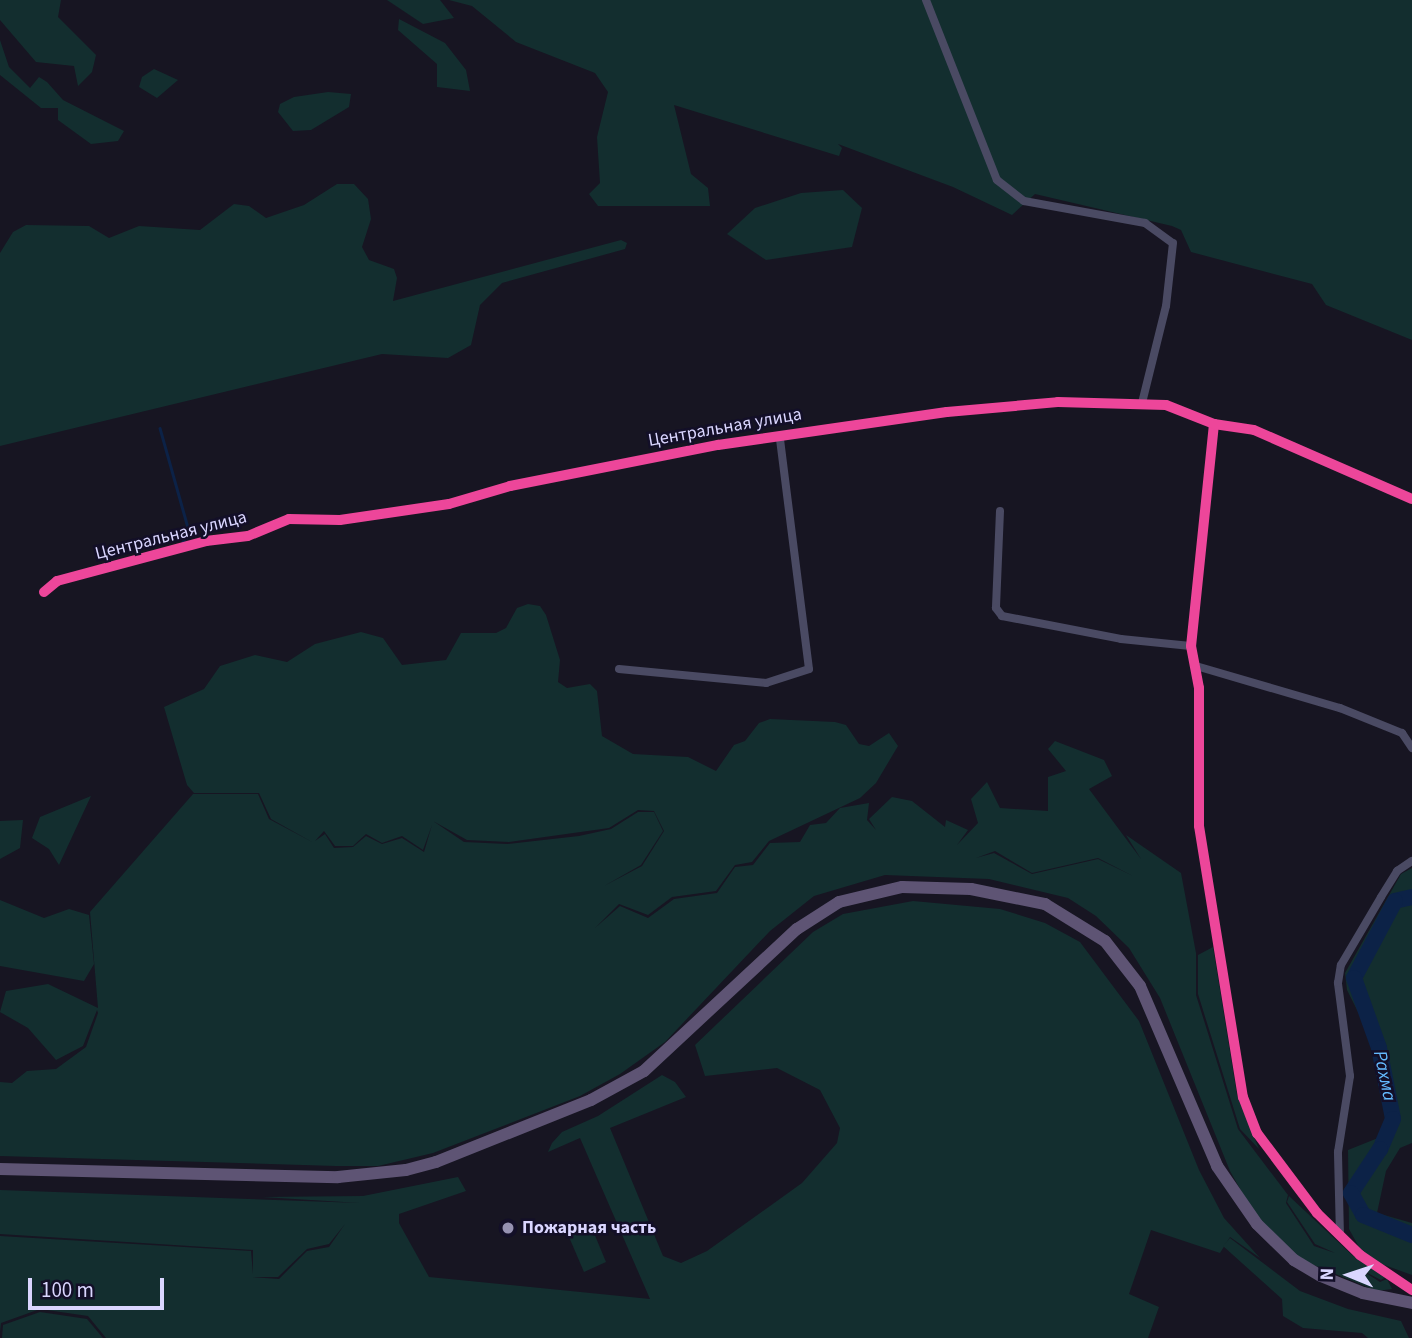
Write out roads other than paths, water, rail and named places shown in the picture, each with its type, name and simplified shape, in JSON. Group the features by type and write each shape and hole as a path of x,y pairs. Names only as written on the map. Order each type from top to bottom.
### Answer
{"main road":[{"path":"0,1169 295,1177 377,1175 426,1165 592,1100 644,1071 797,929 839,902 902,887 971,889 1045,904 1105,941 1140,986 1217,1166 1257,1224 1294,1260 1321,1276 1363,1293 1412,1303"}],"street":[{"path":"926,0 998,180 1024,201 1145,223 1173,243 1166,306 1142,403"},
{"name":"Центральная улица","path":"44,592 57,581 206,541 248,536 289,519 340,520 449,504 509,486 780,438 947,412 1058,402 1142,403 1192,412 1214,424 1254,430 1412,499"},
{"path":"1214,424 1191,646 1196,666 1201,853 1244,1097 1271,1154 1340,1236 1412,1290"},
{"path":"620,669 766,683 809,669 780,438"},
{"path":"1000,511 996,608 1002,617 1121,639 1191,646"},
{"path":"1196,666 1340,708 1402,733 1412,748"},
{"path":"1340,1236 1338,1152 1350,1076 1338,983 1341,965 1397,872 1412,861"}],"waterway":[{"path":"160,428 189,531 182,544"},
{"name":"Рахма","path":"1412,897 1395,901 1354,978 1379,1048 1393,1119 1380,1149 1351,1193 1363,1215 1412,1235"}],"place":[{"name":"Пожарная часть","path":"508,1228"}]}
